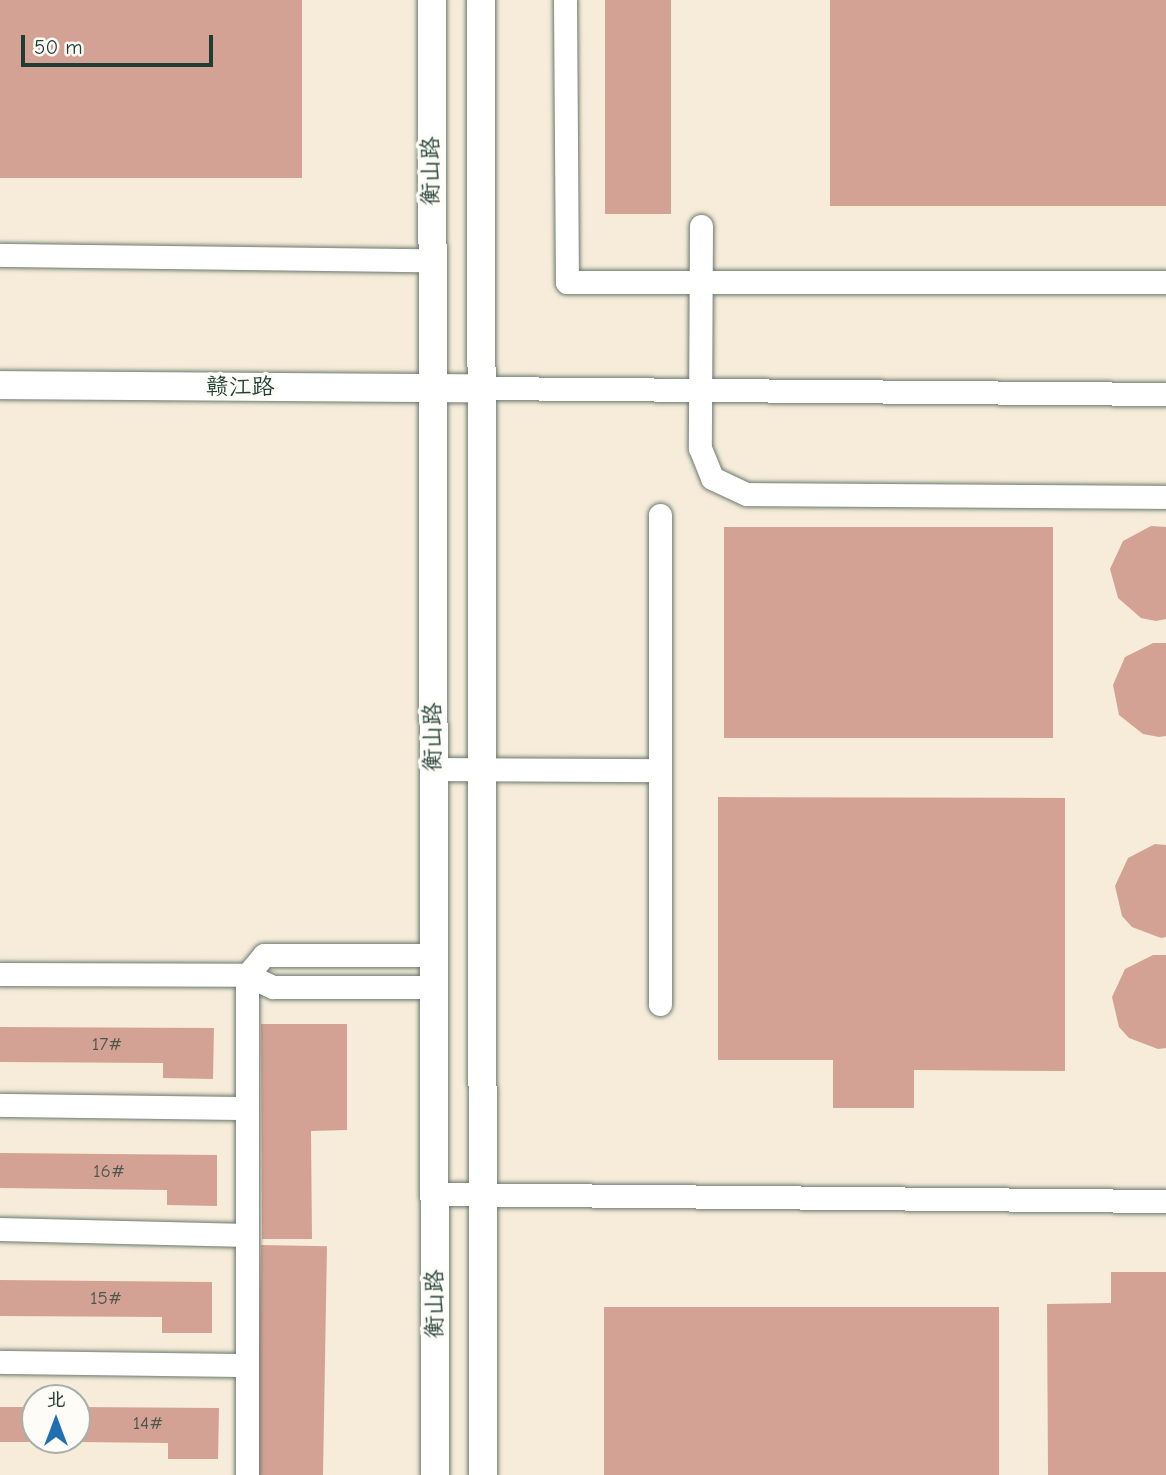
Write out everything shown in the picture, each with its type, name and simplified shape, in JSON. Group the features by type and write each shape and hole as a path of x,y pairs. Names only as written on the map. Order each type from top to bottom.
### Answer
{"street":[{"name":"衡山路","path":"432,0 430,388 435,1475"},
{"name":"衡山路","path":"481,0 483,1475"},
{"path":"565,0 567,282 1166,282"},
{"path":"701,226 700,448 712,478 747,494 1166,497"},
{"path":"0,255 431,260"},
{"name":"赣江路","path":"0,386 480,388"},
{"path":"480,388 700,393 1166,394"},
{"path":"660,515 660,1004"},
{"path":"433,769 660,770"},
{"path":"247,1475 247,975 264,955 434,955"},
{"path":"0,974 247,975 273,986 434,987"},
{"path":"0,1105 247,1108"},
{"path":"435,1194 1166,1201"},
{"path":"0,1229 247,1235"},
{"path":"0,1362 247,1365"}],"building":[{"path":"0,0 302,0 302,178 0,178"},
{"path":"605,0 671,0 671,214 605,214"},
{"path":"830,0 1166,0 1166,206 830,206"},
{"path":"1151,526 1166,527 1166,619 1156,621 1141,618 1118,598 1110,569 1123,541"},
{"path":"724,527 1053,527 1053,738 724,738"},
{"path":"1153,643 1166,643 1166,736 1159,737 1143,734 1119,715 1113,685 1125,657"},
{"path":"718,797 1065,798 1065,1071 914,1070 914,1108 833,1108 833,1060 718,1060"},
{"path":"1155,844 1166,845 1166,937 1161,938 1132,927 1122,916 1115,886 1128,858"},
{"path":"1153,955 1166,955 1166,1048 1158,1049 1129,1038 1119,1027 1112,997 1125,969"},
{"path":"261,1024 347,1024 347,1130 311,1131 312,1239 262,1239"},
{"path":"0,1027 214,1028 213,1079 163,1078 163,1063 0,1062"},
{"path":"0,1153 217,1155 217,1206 167,1205 167,1190 0,1188"},
{"path":"261,1245 327,1246 323,1475 257,1475"},
{"path":"1111,1272 1166,1272 1166,1475 1048,1475 1047,1304 1111,1303"},
{"path":"0,1280 212,1282 212,1333 162,1333 162,1317 0,1316"},
{"path":"604,1307 999,1307 999,1475 604,1475"},
{"path":"0,1407 21,1407 21,1442 0,1442"},
{"path":"91,1407 219,1408 218,1459 168,1459 168,1443 91,1442"}]}
